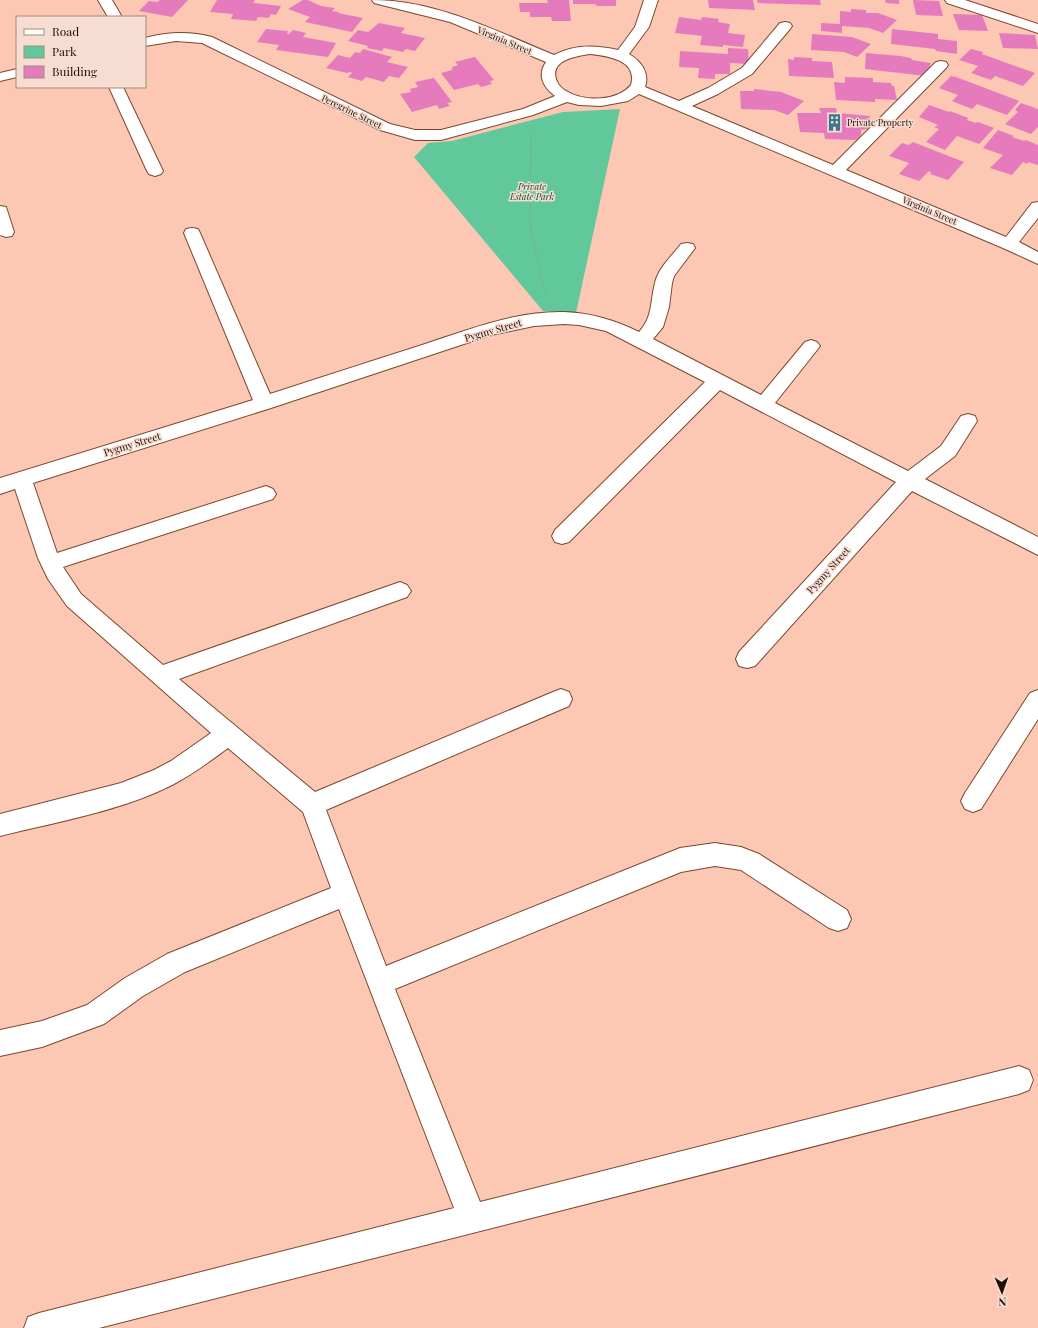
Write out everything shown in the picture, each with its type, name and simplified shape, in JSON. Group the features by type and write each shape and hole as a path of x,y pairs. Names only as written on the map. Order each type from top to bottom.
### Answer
{"street":[{"path":"105,0 114,16"},
{"name":"Virginia Street","path":"378,0 455,19 556,61"},
{"name":"Virginia Street","path":"429,0 455,19"},
{"path":"621,56 642,27 651,0"},
{"path":"952,0 1038,29"},
{"path":"679,106 713,92 737,79 747,71 785,26"},
{"name":"Peregrine Street","path":"146,42 174,36 194,37 207,40 385,127 405,133 426,136 441,135 528,112 566,97"},
{"path":"590,50 606,51 621,56 632,62 639,71 640,80 636,88 627,96 613,101 580,101 566,97 555,90 548,81 547,72 556,61 561,57 574,52 590,50"},
{"path":"836,171 941,65"},
{"path":"0,77 16,73"},
{"path":"116,88 155,170"},
{"name":"Virginia Street","path":"636,88 1009,244 1038,259"},
{"path":"850,177 926,100"},
{"path":"1009,244 1038,207"},
{"path":"0,211 6,232"},
{"path":"192,233 264,403"},
{"path":"641,341 654,327 660,307 663,282 666,275 687,248"},
{"name":"Pygmy Street","path":"0,486 264,403 487,330 521,321 551,317 564,317 612,326 717,382 1038,547"},
{"path":"763,405 811,346"},
{"path":"562,536 696,401 717,382"},
{"path":"909,481 948,452 954,445 968,421"},
{"path":"22,479 37,526 62,587 74,600 160,676 312,805 379,982 472,1218"},
{"name":"Pygmy Street","path":"746,659 909,481"},
{"path":"51,563 266,494"},
{"path":"160,676 400,591"},
{"path":"312,805 561,699"},
{"path":"973,801 1038,700"},
{"path":"0,825 137,789 178,769 229,734"},
{"path":"379,982 680,860 700,855 721,853 734,855 750,862 838,919"},
{"path":"0,1043 42,1034 95,1015 134,987 176,963 346,894"},
{"path":"39,1328 1019,1080"}],"path":[{"path":"528,112 531,122 530,225 551,317"}],"green space":[{"name":"Private Estate Park","path":"620,109 576,313 543,311 414,157 428,143 452,141 563,112"}],"building":[{"path":"160,0 188,0 172,17 139,11 149,1 157,2"},
{"path":"217,0 255,0 253,3 281,6 276,15 271,14 269,18 258,17 256,21 231,19 233,14 210,12"},
{"path":"303,0 308,0 321,6 335,8 332,11 339,12 338,13 363,18 352,32 305,22 310,17 288,9"},
{"path":"547,0 569,0 571,21 552,21 551,17 530,17 530,12 520,12 519,3 548,3"},
{"path":"573,0 616,0 616,6 573,4"},
{"path":"708,0 753,0 755,10 709,8"},
{"path":"757,0 820,0 821,5 758,3"},
{"path":"885,0 899,0 899,4 886,3"},
{"path":"913,0 939,1 943,16 916,15"},
{"path":"851,9 866,10 866,13 878,13 897,20 883,33 869,28 842,26 842,33 821,31 821,23 840,24 840,11 851,12"},
{"path":"953,14 982,15 988,31 959,30"},
{"path":"679,17 701,20 702,17 719,19 718,22 730,24 728,33 745,35 743,47 700,45 702,36 675,33"},
{"path":"379,23 405,28 401,33 425,38 415,51 406,49 403,52 384,48 382,51 367,48 368,46 348,41 358,30 368,32"},
{"path":"266,29 288,31 287,34 293,30 306,33 303,37 336,43 328,57 276,50 279,45 257,42"},
{"path":"892,29 938,34 938,39 957,41 957,54 936,51 935,49 891,44"},
{"path":"999,33 1035,35 1038,49 1003,48"},
{"path":"812,34 852,37 871,44 857,57 844,52 811,50"},
{"path":"728,48 748,49 749,64 730,63 730,74 715,74 715,79 698,78 699,68 679,67 680,51 728,54"},
{"path":"363,49 392,57 387,62 408,67 399,78 389,76 384,82 366,77 362,81 348,77 352,73 350,72 347,73 326,68 338,55 350,58 355,52 360,53"},
{"path":"971,49 983,52 982,54 1035,73 1023,86 995,76 991,80 971,73 978,66 959,60"},
{"path":"866,53 901,56 911,58 912,60 931,63 926,76 865,69"},
{"path":"475,57 494,80 490,81 492,84 481,87 478,84 454,90 441,73 452,70 452,67 458,65 455,62"},
{"path":"794,57 812,58 812,61 832,62 834,78 789,76 788,59 794,60"},
{"path":"951,76 1019,101 1007,115 977,104 972,109 952,101 958,95 939,88"},
{"name":"Private Property","path":"845,77 873,78 873,82 891,83 892,86 894,86 897,100 875,99 875,102 836,100 834,82 845,83"},
{"path":"434,78 452,102 447,103 450,106 439,109 437,105 412,112 400,94 411,92 410,89 418,87 415,82"},
{"path":"754,89 781,92 804,101 788,115 774,110 741,109 740,91 754,91"},
{"path":"1021,103 1038,109 1038,127 1031,134 1005,124 1018,112 1015,110"},
{"name":"Private Property","path":"929,105 968,118 967,120 976,123 978,122 994,128 979,144 957,136 945,150 926,142 939,129 934,127 938,125 919,117"},
{"name":"Private Property","path":"819,108 836,108 837,113 870,116 871,128 861,130 861,135 856,140 825,139 824,133 800,132 797,113 821,113"},
{"path":"998,130 1014,136 1012,137 1024,141 1026,140 1038,145 1038,165 1023,162 1012,175 990,168 1003,155 983,148"},
{"name":"Private Property","path":"913,142 964,162 948,180 930,174 931,172 929,171 919,181 899,174 909,163 889,156 902,143 909,145"}],"place":[{"name":"Private Property","path":"834,122"}]}
